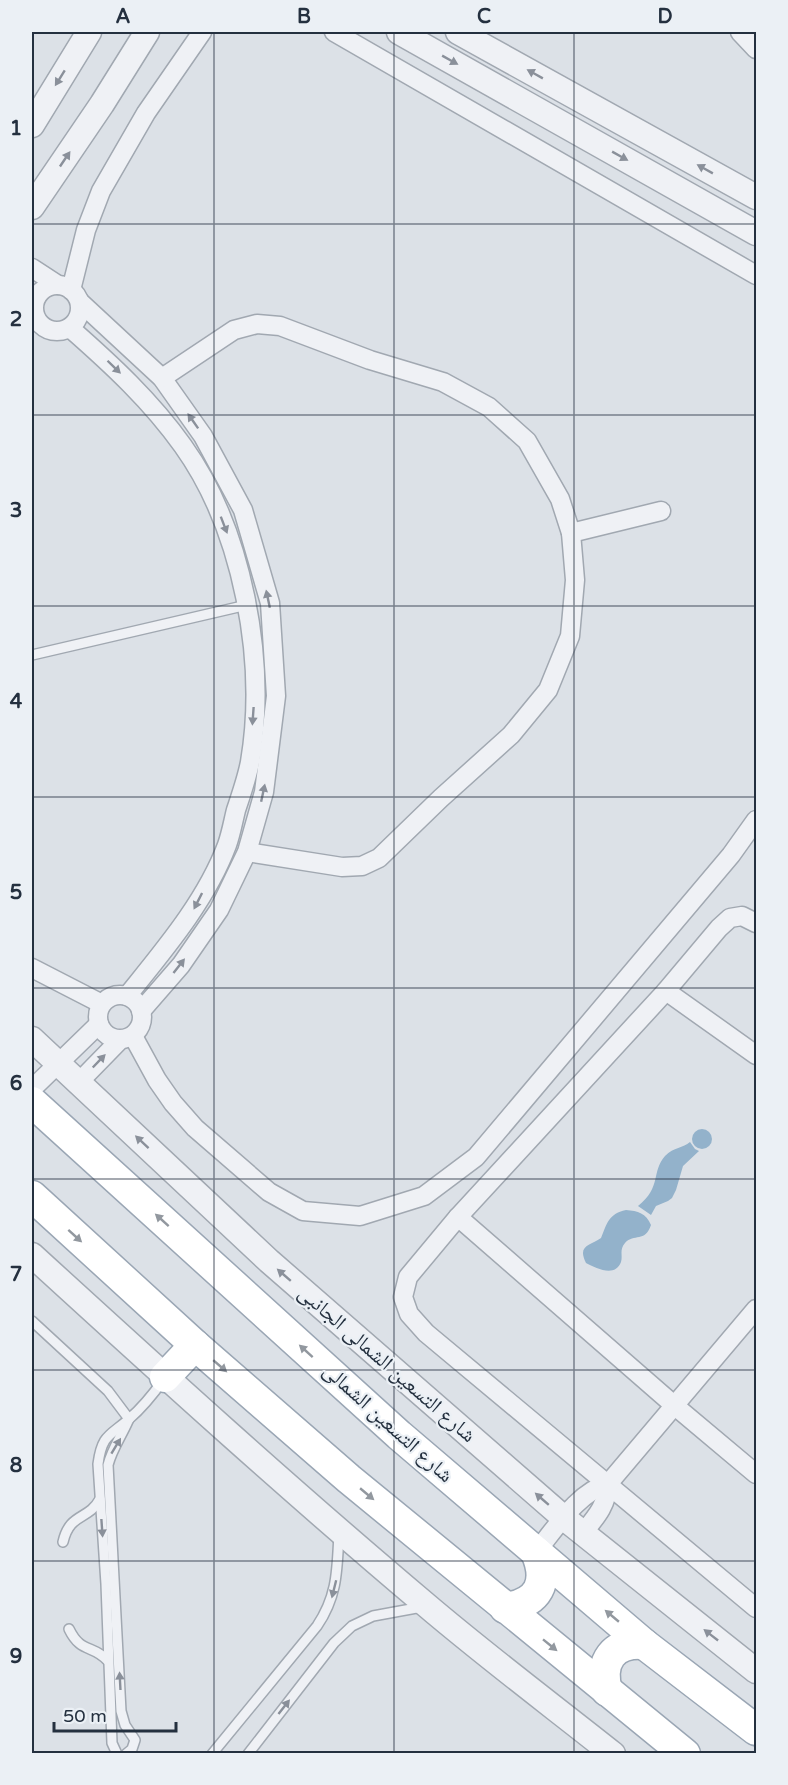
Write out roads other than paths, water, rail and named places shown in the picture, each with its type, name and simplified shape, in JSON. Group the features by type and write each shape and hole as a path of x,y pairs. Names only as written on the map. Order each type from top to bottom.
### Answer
{"main road":[{"name":"شارع التسعين الشمالى","path":"32,1102 399,1435 644,1644 756,1730"},
{"path":"32,1196 195,1345 349,1479 685,1754"},
{"path":"165,1377 195,1345"},
{"path":"505,1608 520,1606 534,1597 542,1575 542,1567 536,1552"},
{"path":"607,1691 604,1679 605,1666 611,1655 620,1647 644,1644"}],"street":[{"path":"32,125 89,32"},
{"path":"32,207 102,104 147,32"},
{"path":"70,292 44,289 34,300 32,307 37,331 56,332 70,328 79,316 70,292 86,230 101,191 146,113 202,32"},
{"path":"334,32 756,275"},
{"path":"399,32 756,233"},
{"path":"458,32 756,197"},
{"path":"741,32 756,49"},
{"path":"32,268 70,292 162,378 203,436 243,510 270,603 276,696 264,792 247,852 219,909 181,965 141,1011"},
{"path":"162,378 234,330 257,324 280,326 370,360 443,382 489,407 527,441 560,499 571,533 575,579 570,636 548,690 511,735 379,858 362,866 342,867 247,852"},
{"path":"70,328 146,398 184,446 212,493 236,558 247,605 256,687 250,763 226,846 194,910 127,996"},
{"path":"571,533 661,511"},
{"path":"79,1082 127,1038 141,1024 141,1011 138,1005 127,996 113,996 102,1004 98,1017 99,1024 107,1035 127,1038 173,1103 195,1128 269,1192 303,1211 360,1215 424,1196 476,1157 731,855 756,820"},
{"path":"756,923 742,916 730,918 458,1217 408,1277 403,1297 409,1314 426,1333 756,1608"},
{"path":"32,968 102,1004"},
{"path":"666,991 756,1055"},
{"path":"32,1089 99,1024"},
{"name":"شارع التسعين الشمالى الجانبى","path":"32,1040 269,1261 564,1518 756,1671"},
{"path":"458,1217 756,1474"},
{"path":"32,1255 165,1377 339,1531 427,1606 613,1754"},
{"path":"536,1552 586,1494 608,1484 756,1309"},
{"path":"583,1533 603,1508 607,1500 608,1484"}],"lane":[{"path":"32,655 247,605"},
{"path":"32,1321 108,1392 129,1419"},
{"path":"117,1754 111,1743 98,1464 100,1448 110,1432 129,1419 165,1377"},
{"path":"126,1754 132,1749 135,1740 125,1725 122,1711 108,1465 111,1451 121,1438 129,1419"},
{"path":"63,1542 71,1522 92,1511 100,1499"},
{"path":"212,1754 327,1611 336,1579 339,1531"},
{"path":"248,1754 334,1643 352,1626 374,1616 427,1606"},
{"path":"69,1629 79,1645 101,1653 108,1661"}],"water":[{"path":"702,1129 709,1132 712,1139 709,1146 702,1149 695,1146 692,1139 695,1132"},
{"path":"690,1142 699,1151 683,1166 672,1198 656,1206 651,1215 638,1206 650,1192 661,1162 668,1153"},
{"path":"626,1210 644,1215 651,1225 649,1231 625,1243 621,1262 614,1270 605,1270 586,1263 584,1249 601,1238 607,1224 615,1214"}]}
